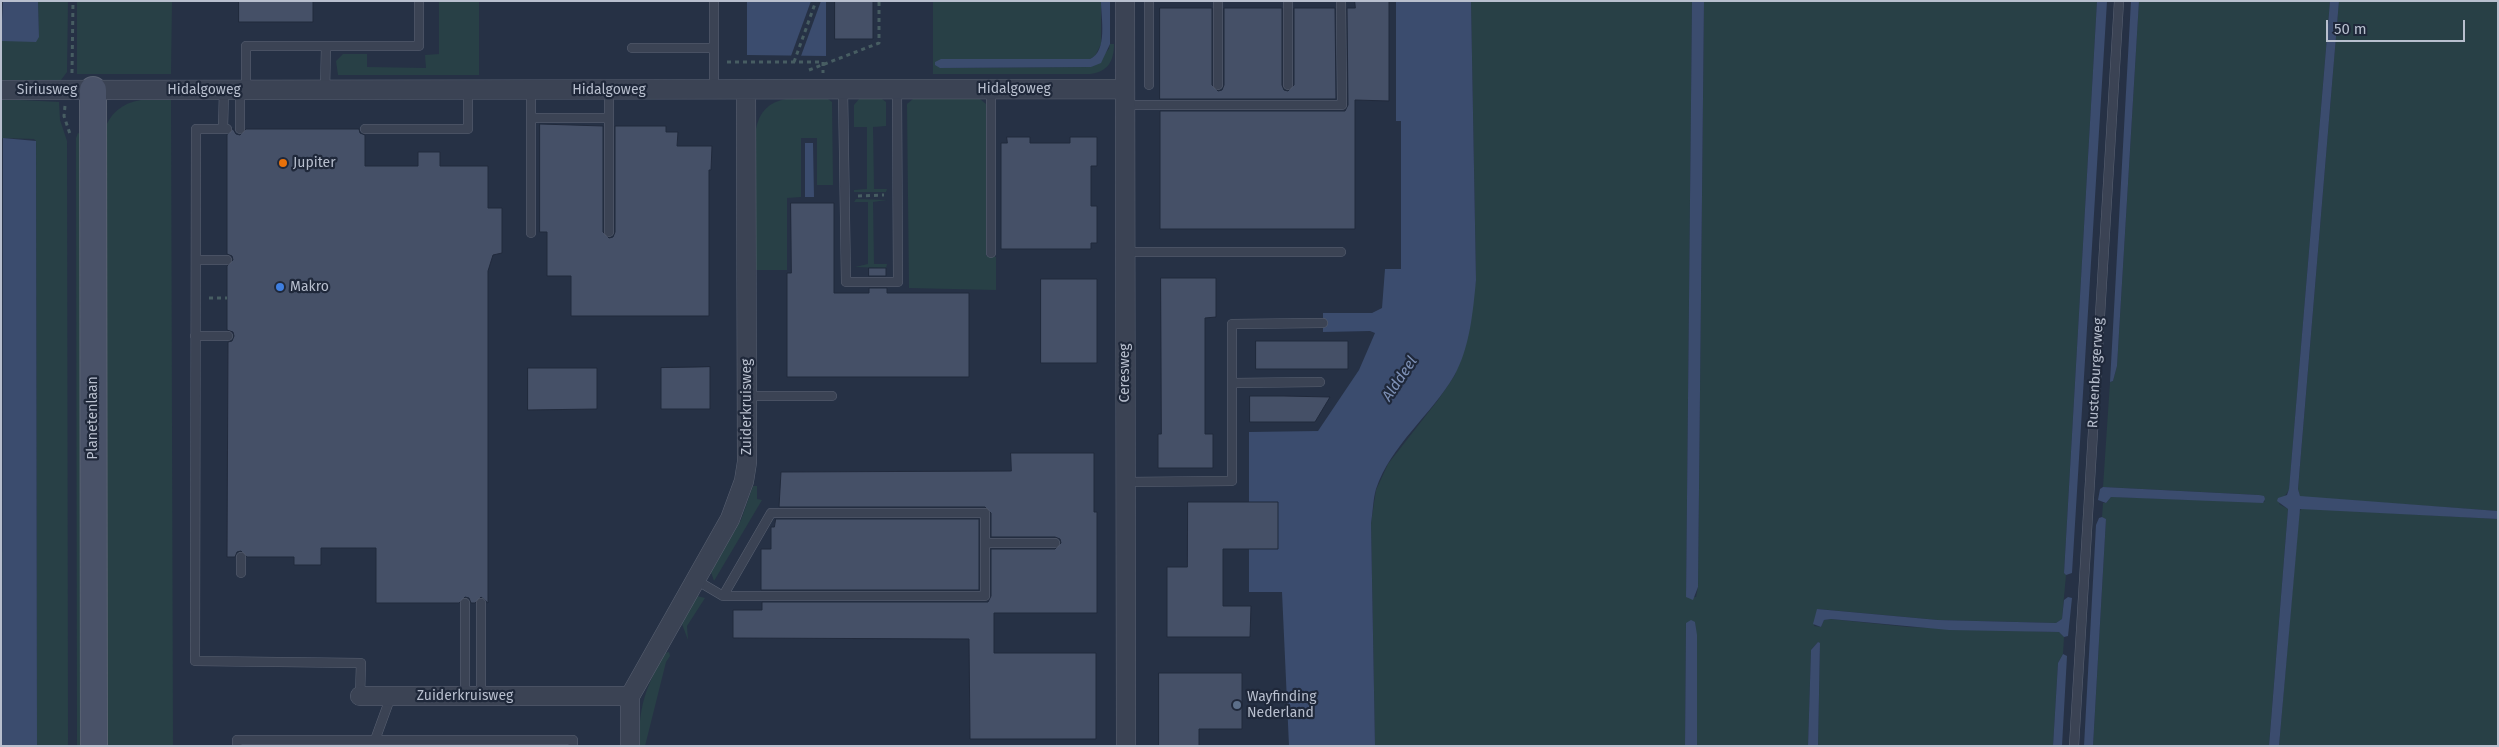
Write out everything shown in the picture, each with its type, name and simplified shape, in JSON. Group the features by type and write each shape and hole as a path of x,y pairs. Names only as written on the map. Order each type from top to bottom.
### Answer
{"street":[{"name":"Ceresweg","path":"1125,1 1126,746"},
{"name":"Hidalgoweg","path":"81,90 991,89 1125,97"},
{"name":"Siriusweg","path":"1,90 81,90"},
{"name":"Planetenlaan","path":"81,90 94,746"},
{"name":"Zuiderkruisweg","path":"630,746 630,696 730,519 744,481 747,462 746,90"},
{"name":"Zuiderkruisweg","path":"360,696 630,696"}],"lane":[{"path":"360,696 361,662 195,661 196,129 225,129 237,90 246,46 419,46 420,1"},
{"path":"714,1 714,90"},
{"path":"1149,1 1149,85"},
{"path":"1218,1 1218,85"},
{"path":"1288,1 1288,85"},
{"path":"1125,97 1342,105 1342,1"},
{"name":"Rustenburgerweg","path":"2074,746 2118,1"},
{"path":"325,90 326,46"},
{"path":"632,48 714,48"},
{"path":"843,90 846,282 898,282 897,89"},
{"path":"991,89 991,253"},
{"path":"237,90 240,129"},
{"path":"365,129 468,130 468,90"},
{"path":"531,90 531,233"},
{"path":"608,90 609,232"},
{"path":"531,118 608,118"},
{"path":"1125,252 1341,252"},
{"path":"196,260 227,260"},
{"path":"1125,482 1232,481 1232,324 1323,323"},
{"path":"196,336 228,336"},
{"path":"1232,382 1320,382"},
{"path":"746,396 832,396"},
{"path":"696,580 723,596 985,596 985,513 771,513 723,596"},
{"path":"985,543 1055,543"},
{"path":"240,573 241,557"},
{"path":"465,603 473,696"},
{"path":"473,696 481,603"},
{"path":"375,740 391,696"},
{"path":"237,746 237,740 573,740 573,746"}],"path":[{"path":"73,1 72,73 81,90"},
{"path":"794,62 816,1"},
{"path":"806,71 879,42 879,1"},
{"path":"724,62 823,62 823,64"},
{"path":"823,64 823,90"},
{"path":"844,196 897,195"},
{"path":"196,298 227,298"}],"green space":[{"path":"38,1 68,1 67,72 61,80 1,80 1,41 39,37"},
{"path":"77,1 172,1 171,74 77,74"},
{"path":"439,1 479,1 479,75 338,75 336,61 343,54 367,54 367,67 426,68 425,55 439,54"},
{"path":"933,1 1101,1 1101,44 1095,56 1090,59 940,68 1091,67 1109,49 1110,44 1114,44 1113,56 1106,68 1090,74 933,74"},
{"path":"1471,1 1692,1 1686,597 1696,597 1698,587 1704,1 2097,1 2064,573 2066,575 2062,619 2056,623 1938,620 1818,609 1814,626 1821,627 1824,620 1831,619 1908,627 2059,632 2064,637 2063,654 2058,663 2053,746 1818,746 1820,644 1818,642 1811,650 1808,746 1697,746 1695,622 1686,623 1685,746 1375,746 1371,523 1376,490 1388,464 1455,375 1476,280"},
{"path":"2139,1 2330,1 2289,490 2279,504 2288,509 2269,746 2093,746 2106,519 2102,517 2103,503 2106,503 2111,497 2265,502 2259,495 2103,487 2110,382 2113,381 2117,366"},
{"path":"2339,1 2498,1 2498,511 2300,497 2298,489"},
{"path":"1,99 59,102 60,120 67,141 68,746 37,746 36,141 34,139 3,138 1,141"},
{"path":"786,99 828,99 832,102 833,185 817,185 817,138 801,138 801,197 787,198 787,270 756,270 757,123 762,113 770,105"},
{"path":"859,99 882,99 886,102 886,126 873,127 874,189 887,189 886,192 854,192 854,190 867,189 867,127 854,127 854,105"},
{"path":"913,99 980,99 986,104 986,256 996,257 996,290 909,288 907,104"},
{"path":"141,100 171,100 173,746 103,746 104,131 113,114 123,106"},
{"path":"78,133 81,134 84,746 77,746 76,138"},
{"path":"856,199 887,200 873,202 874,264 887,264 886,268 855,267 868,264 868,202 854,202"},
{"path":"753,486 757,486 757,499 762,500 714,581 711,572 741,520"},
{"path":"2302,508 2498,519 2498,746 2279,746 2299,512"},
{"path":"3,552 2,641 1,641 1,553"},
{"path":"697,596 705,598 687,626 688,640 682,624"},
{"path":"669,652 670,656 666,662 645,746 639,746 640,720 644,698 658,665 665,653"}],"water":[{"path":"3,1 38,1 39,37 36,42 1,41"},
{"path":"747,1 826,1 826,56 747,55"},
{"path":"1101,1 1110,1 1110,44 1101,63 1091,67 940,68 935,65 935,62 941,59 1090,59 1096,55 1101,42"},
{"name":"Alddeel","path":"1396,1 1471,1 1476,280 1472,317 1464,354 1454,376 1391,458 1375,493 1371,523 1375,746 1289,746 1282,592 1249,592 1249,432 1318,431 1359,370 1375,333 1370,331 1323,332 1323,313 1372,313 1382,308 1385,269 1401,269 1401,121 1396,121"},
{"path":"1692,1 1704,1 1698,587 1693,600 1686,597"},
{"path":"2097,1 2107,1 2072,573 2066,575 2064,573"},
{"path":"2131,1 2139,1 2117,366 2113,381 2110,382"},
{"path":"2330,1 2339,1 2298,489 2300,496 2498,511 2498,519 2300,509 2279,746 2269,746 2288,509 2277,501 2278,498 2287,495 2289,489"},
{"path":"3,138 36,141 37,746 2,746"},
{"path":"805,143 813,143 814,197 805,197"},
{"path":"2103,487 2259,495 2264,496 2265,499 2263,503 2111,497 2106,503 2098,500 2100,489"},
{"path":"2099,518 2106,519 2093,746 2084,746 2096,525"},
{"path":"2068,597 2072,598 2068,636 2064,637 2059,632 1949,630 1831,619 1824,620 1821,627 1813,624 1817,609 1938,620 2056,623 2062,619 2064,600"},
{"path":"1691,620 1695,622 1697,635 1697,746 1685,746 1686,623"},
{"path":"1818,642 1820,643 1818,746 1808,746 1811,650"},
{"path":"2063,654 2067,656 2062,746 2053,746 2058,663"}],"pier":[{"path":"811,1 821,1 801,56 791,56"}],"building":[{"path":"239,1 313,1 313,22 239,22"},
{"path":"835,1 873,1 873,39 835,39"},
{"path":"1355,1 1389,1 1389,101 1355,100 1355,229 1160,229 1160,111 1345,111 1348,105 1347,8 1355,8"},
{"path":"1160,8 1212,8 1212,85 1218,91 1222,90 1224,85 1224,8 1282,8 1282,85 1284,90 1288,91 1294,85 1294,8 1335,8 1336,99 1160,99"},
{"path":"540,124 603,126 603,232 609,238 613,237 615,232 615,126 666,126 666,132 678,132 677,146 712,146 711,170 709,170 709,316 571,316 571,276 547,276 547,232 540,232"},
{"path":"233,129 236,134 240,135 246,129 359,129 360,133 365,135 365,166 418,166 418,152 440,152 440,166 488,166 488,208 502,208 502,253 493,255 488,271 488,603 481,597 475,603 471,603 469,598 465,597 459,603 376,603 376,548 321,548 321,565 294,565 294,557 247,557 241,551 237,552 235,557 227,557 228,342 232,341 234,336 233,332 227,330 227,266 233,260 232,256 227,254 227,135"},
{"path":"1007,137 1030,137 1030,143 1070,143 1070,137 1097,137 1097,166 1091,166 1091,206 1097,206 1097,243 1091,243 1091,249 1001,249 1001,143 1007,143"},
{"path":"791,203 834,203 834,293 869,293 869,288 887,288 887,293 969,293 969,377 787,377 787,273 791,273"},
{"path":"869,268 886,268 886,276 869,276"},
{"path":"1161,278 1216,278 1216,317 1205,318 1205,434 1213,434 1213,468 1158,468 1158,434 1161,434"},
{"path":"1041,279 1097,279 1097,363 1041,363"},
{"path":"1256,341 1348,341 1348,369 1256,369"},
{"path":"710,367 710,409 661,409 661,368"},
{"path":"528,368 597,368 597,409 528,410"},
{"path":"1250,396 1330,397 1315,422 1250,422"},
{"path":"1011,453 1094,453 1094,512 1097,512 1097,613 994,613 994,653 1096,653 1096,739 970,739 969,639 733,638 733,610 762,610 762,602 988,602 991,596 991,549 1055,549 1061,543 1060,539 1055,537 991,537 991,513 985,507 779,507 781,472 1011,471"},
{"path":"1188,502 1278,502 1278,549 1223,549 1223,606 1251,606 1250,637 1167,637 1167,567 1187,567"},
{"path":"776,519 979,519 979,590 761,590 761,549 771,549 771,527 774,527"},
{"path":"1159,673 1242,673 1242,729 1199,729 1199,746 1159,746"}],"place":[{"name":"Jupiter","path":"283,163"},
{"name":"Makro","path":"280,287"},
{"name":"Wayfinding Nederland","path":"1237,705"}]}
